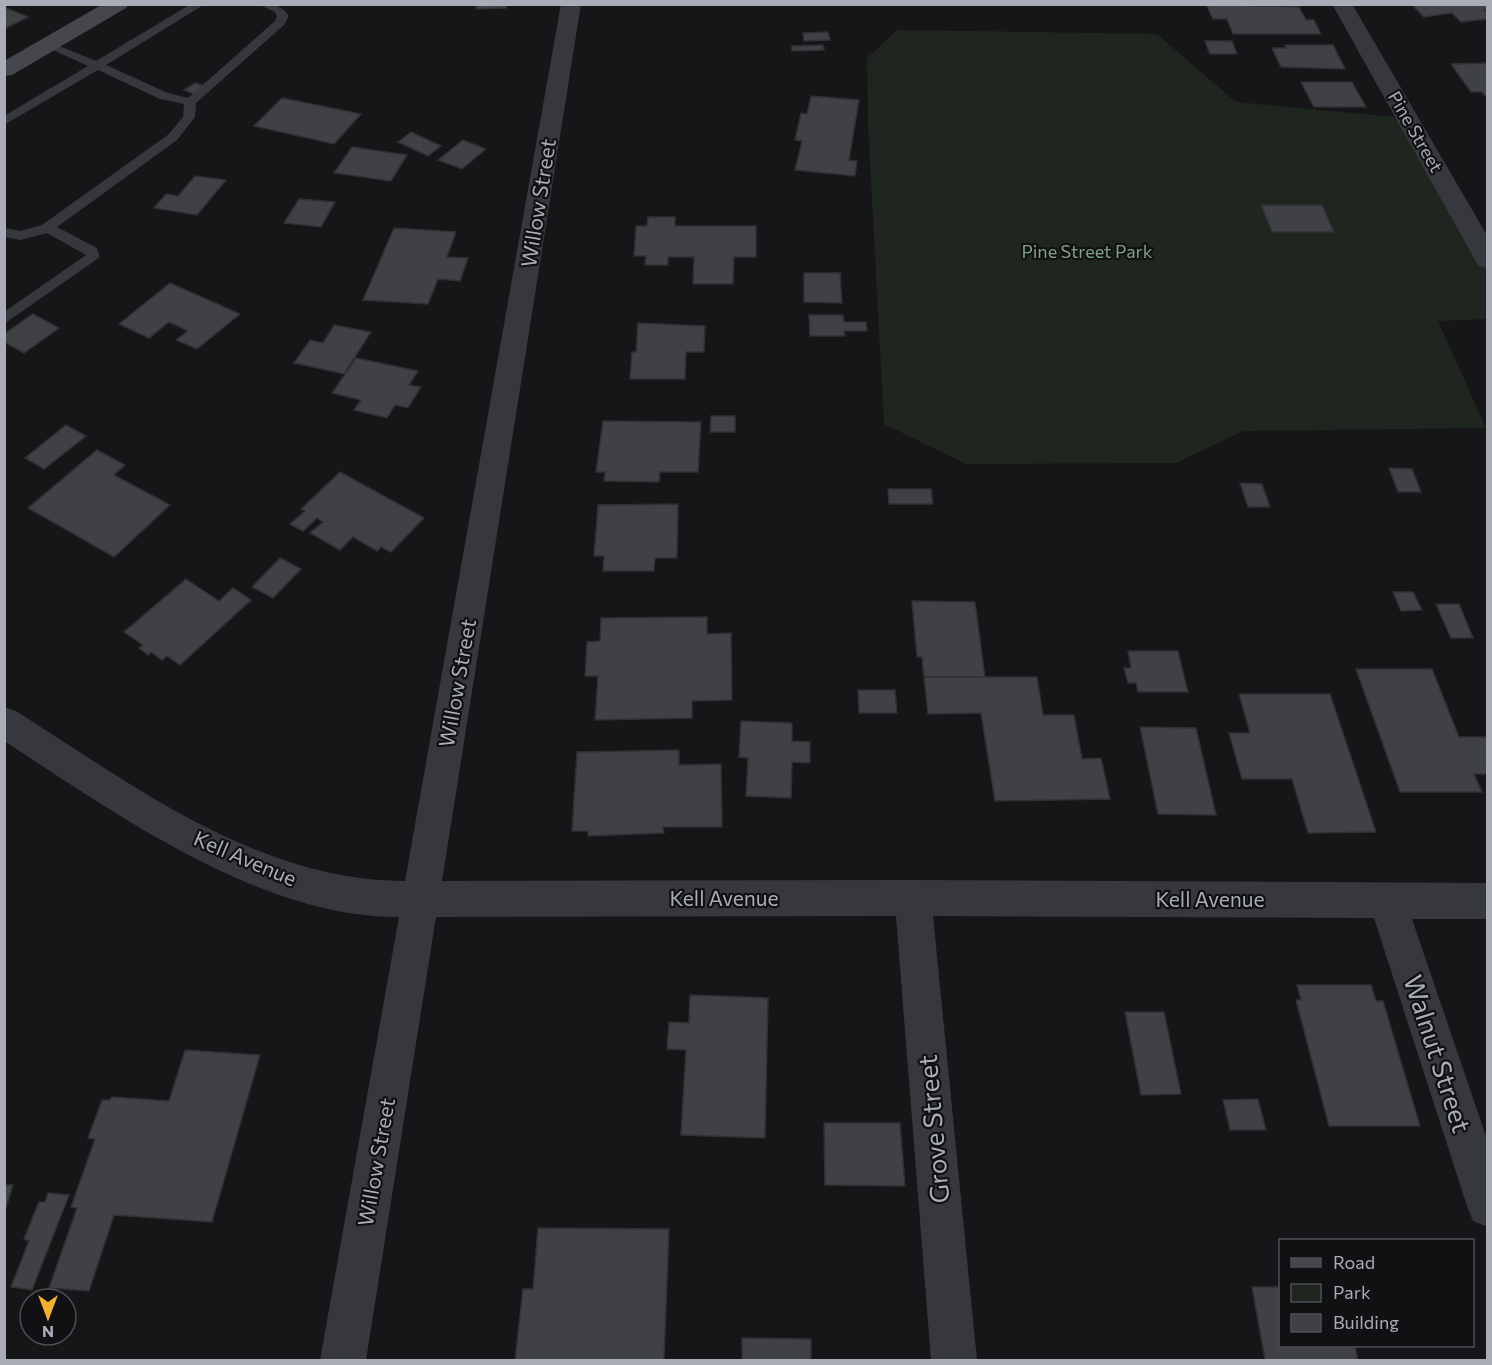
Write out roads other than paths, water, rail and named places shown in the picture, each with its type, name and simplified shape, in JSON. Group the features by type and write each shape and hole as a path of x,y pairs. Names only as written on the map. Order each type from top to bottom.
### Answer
{"street":[{"path":"4,70 118,4"},
{"name":"Willow Street","path":"343,1360 571,4"},
{"name":"Pine Street","path":"1342,4 1488,260"},
{"name":"Kell Avenue","path":"4,722 154,818 230,857 299,883 373,899 818,900 913,898 1488,901"},
{"name":"Grove Street","path":"913,898 954,1360"},
{"name":"Walnut Street","path":"1387,902 1488,1206"}],"lane":[{"path":"4,121 200,4"},
{"path":"4,232 11,235 29,234 47,228 173,137 189,117 190,102 280,23 283,16 279,10 263,4"},
{"path":"48,45 164,96 190,102"},
{"path":"4,319 93,257 92,251 47,228"}],"park label":[{"name":"Pine Street Park","path":"1087,252"}]}
